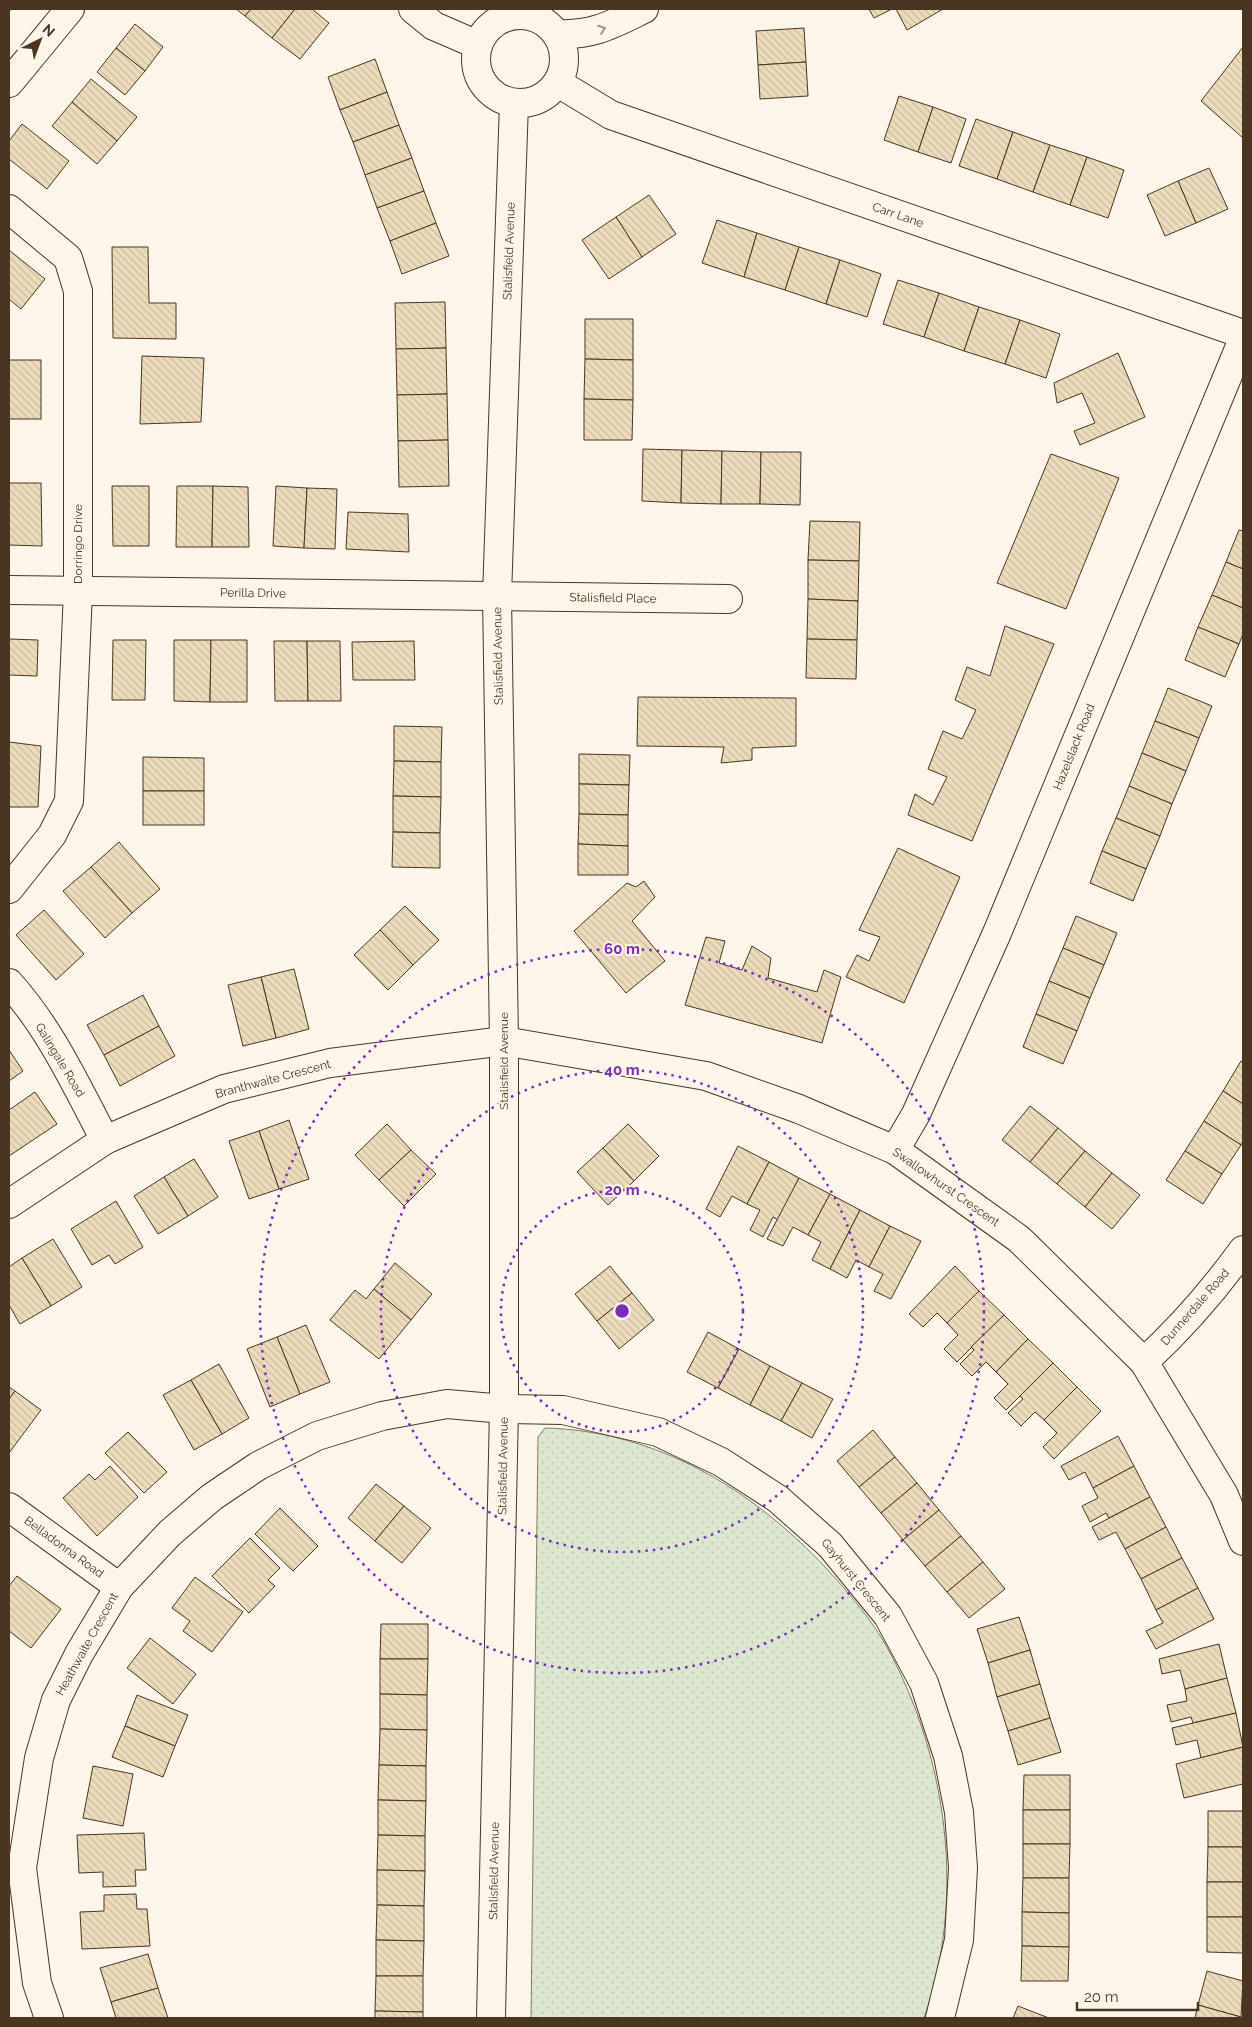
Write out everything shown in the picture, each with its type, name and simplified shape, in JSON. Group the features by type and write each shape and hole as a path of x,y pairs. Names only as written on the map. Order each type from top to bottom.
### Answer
{"street":[{"path":"9,83 70,9"},
{"path":"413,9 434,26 478,45"},
{"path":"557,34 578,35 602,30 644,9"},
{"path":"520,12 547,24 557,34 565,58 563,71 558,83 539,100 514,104 499,98 487,89 479,75 476,60 478,45 484,33 494,23 520,12"},
{"name":"Carr Lane","path":"558,83 611,115 1243,334"},
{"name":"Stalisfield Avenue","path":"492,2018 504,1409 504,1041 497,596 514,104"},
{"name":"Dorringo Drive","path":"9,209 68,258 78,291 78,591 69,801 52,835 9,890"},
{"name":"Hazelslack Road","path":"895,1150 916,1114 997,933 1243,339"},
{"name":"Perilla Drive","path":"9,590 497,596"},
{"name":"Stalisfield Place","path":"497,596 728,599"},
{"name":"Galingale Road","path":"9,983 23,999 65,1066 105,1140"},
{"name":"Swallowhurst Crescent","path":"504,1041 706,1076 799,1109 895,1150 1019,1239 1144,1362 1224,1495 1243,1541"},
{"name":"Branthwaite Crescent","path":"9,1204 105,1140 224,1089 330,1063 504,1041"},
{"name":"Dunnerdale Road","path":"1144,1362 1165,1343 1214,1288 1243,1250"},
{"name":"Heathwaite Crescent","path":"49,2018 37,1983 15,1868 40,1758 56,1700 79,1654 119,1586 170,1533 212,1497 258,1466 317,1436 382,1416 447,1404 504,1409"},
{"name":"Gayhurst Crescent","path":"504,1409 563,1410 658,1432 721,1462 778,1499 830,1545 888,1616 924,1683 948,1756 959,1812 963,1868 959,1940 940,2018"},
{"name":"Belladonna Road","path":"9,1507 119,1586"}],"green space":[{"path":"545,1428 586,1432 626,1440 664,1453 700,1470 734,1490 798,1540 827,1569 860,1607 882,1638 908,1692 925,1737 937,1783 944,1830 947,1878 945,1926 937,1973 924,2018 531,2018 538,1437"}],"building":[{"path":"236,9 251,9 245,16"},
{"path":"251,9 295,9 272,38 245,16"},
{"path":"295,9 312,9 329,23 300,59 272,38"},
{"path":"869,9 892,9 874,18"},
{"path":"896,9 943,9 907,30"},
{"path":"135,24 163,47 145,71 116,48"},
{"path":"804,28 806,62 758,65 756,31"},
{"path":"1243,47 1243,138 1201,101"},
{"path":"116,48 145,71 125,95 97,72"},
{"path":"375,59 387,92 340,110 328,77"},
{"path":"806,62 808,96 760,99 758,65"},
{"path":"91,79 137,117 117,141 72,102"},
{"path":"387,92 399,125 353,142 340,110"},
{"path":"899,96 933,107 918,152 884,140"},
{"path":"72,102 117,141 97,164 52,126"},
{"path":"933,107 966,119 951,163 918,152"},
{"path":"976,119 1013,132 997,179 959,166"},
{"path":"22,124 69,161 47,189 9,159 9,141"},
{"path":"399,125 412,158 365,175 353,142"},
{"path":"1013,132 1050,145 1033,192 997,179"},
{"path":"1050,145 1087,157 1070,205 1033,192"},
{"path":"1087,157 1124,170 1108,218 1070,205"},
{"path":"412,158 424,191 377,208 365,175"},
{"path":"1209,168 1228,209 1196,223 1178,181"},
{"path":"1178,181 1196,223 1165,236 1147,195"},
{"path":"424,191 436,223 390,241 377,208"},
{"path":"649,195 676,234 642,257 616,217"},
{"path":"616,217 642,257 609,279 582,240"},
{"path":"717,220 757,233 744,277 702,263"},
{"path":"436,223 449,256 402,274 390,241"},
{"path":"757,233 799,247 785,290 744,277"},
{"path":"112,247 148,247 149,303 176,303 176,339 113,338"},
{"path":"799,247 840,260 826,304 785,290"},
{"path":"9,250 45,279 21,309 9,299"},
{"path":"840,260 881,274 867,317 826,304"},
{"path":"898,280 939,293 924,337 883,324"},
{"path":"939,293 979,307 964,351 924,337"},
{"path":"445,302 446,348 396,349 395,303"},
{"path":"979,307 1020,320 1005,364 964,351"},
{"path":"585,319 633,319 633,360 585,359"},
{"path":"1020,320 1060,334 1046,378 1005,364"},
{"path":"446,348 447,394 397,395 396,349"},
{"path":"1118,353 1145,417 1080,445 1074,431 1095,423 1082,393 1057,403 1054,383"},
{"path":"142,356 204,358 201,422 140,424"},
{"path":"585,359 633,360 633,400 584,399"},
{"path":"9,360 41,360 41,419 9,419"},
{"path":"447,394 448,440 398,441 397,395"},
{"path":"584,399 633,400 632,440 584,440"},
{"path":"448,440 449,486 399,487 398,441"},
{"path":"643,449 682,450 681,503 642,501"},
{"path":"682,450 722,451 721,504 681,503"},
{"path":"722,451 761,452 760,504 721,504"},
{"path":"761,452 801,452 800,505 760,504"},
{"path":"1051,454 1119,478 1066,609 997,583"},
{"path":"9,483 41,483 42,546 9,545"},
{"path":"112,486 149,486 149,546 113,546"},
{"path":"177,486 213,486 212,547 176,547"},
{"path":"213,486 248,487 249,547 212,547"},
{"path":"276,486 307,488 304,548 273,546"},
{"path":"307,488 337,489 335,549 304,548"},
{"path":"348,512 408,514 409,552 346,549"},
{"path":"810,521 860,522 859,561 808,560"},
{"path":"1239,530 1243,531 1243,569 1226,562"},
{"path":"808,560 859,561 858,601 808,599"},
{"path":"1226,562 1243,569 1243,608 1212,595"},
{"path":"1212,595 1243,608 1243,634 1239,644 1198,627"},
{"path":"808,599 858,601 857,640 807,639"},
{"path":"1005,626 1054,644 972,841 908,815 915,794 933,805 947,777 928,769 943,731 962,739 976,710 955,700 967,667 990,676"},
{"path":"1198,627 1239,644 1225,677 1185,660"},
{"path":"9,639 38,640 37,676 9,675"},
{"path":"807,639 857,640 856,679 806,678"},
{"path":"113,640 146,640 145,700 112,700"},
{"path":"174,640 211,640 210,702 174,701"},
{"path":"211,640 247,640 247,702 210,702"},
{"path":"274,641 307,641 308,701 275,701"},
{"path":"307,641 340,641 341,701 308,701"},
{"path":"414,641 415,680 353,680 352,642"},
{"path":"1168,688 1212,706 1199,738 1155,721"},
{"path":"638,697 796,698 796,746 752,748 752,760 721,763 724,747 637,746"},
{"path":"1155,721 1199,738 1186,771 1142,753"},
{"path":"394,726 442,727 441,762 394,761"},
{"path":"9,742 41,746 38,807 9,807"},
{"path":"1142,753 1186,771 1172,804 1129,786"},
{"path":"579,754 630,755 629,785 579,784"},
{"path":"143,757 204,758 204,791 143,791"},
{"path":"394,761 441,762 441,797 393,796"},
{"path":"579,784 629,785 628,815 579,814"},
{"path":"1129,786 1172,804 1160,836 1116,818"},
{"path":"143,791 204,791 204,825 143,825"},
{"path":"393,796 441,797 440,833 393,832"},
{"path":"579,814 628,815 628,846 578,844"},
{"path":"1116,818 1160,836 1146,869 1102,851"},
{"path":"393,832 440,833 440,868 392,867"},
{"path":"119,842 160,889 132,913 91,867"},
{"path":"578,844 628,846 628,875 578,875"},
{"path":"898,848 960,877 904,1003 846,977 857,955 869,961 880,937 859,930"},
{"path":"1102,851 1146,869 1133,901 1090,883"},
{"path":"91,867 132,913 105,938 63,891"},
{"path":"644,881 655,897 632,921 665,961 626,993 574,931 627,883 636,887"},
{"path":"405,906 439,940 413,965 380,930"},
{"path":"44,910 84,954 56,980 16,935"},
{"path":"1076,916 1117,933 1104,965 1063,948"},
{"path":"380,930 413,965 388,990 354,955"},
{"path":"706,937 725,941 719,963 742,970 752,946 771,958 768,978 817,992 824,970 841,977 822,1043 685,1005"},
{"path":"1063,948 1104,965 1090,998 1049,981"},
{"path":"294,969 309,1029 276,1038 261,977"},
{"path":"261,977 276,1038 243,1046 228,985"},
{"path":"1049,981 1090,998 1077,1031 1036,1014"},
{"path":"143,995 159,1026 104,1055 87,1025"},
{"path":"1036,1014 1077,1031 1063,1064 1023,1047"},
{"path":"159,1026 175,1056 120,1086 104,1055"},
{"path":"9,1050 23,1071 9,1081"},
{"path":"1241,1061 1243,1062 1243,1104 1223,1091"},
{"path":"1223,1091 1243,1104 1243,1141 1241,1145 1204,1121"},
{"path":"35,1092 57,1124 9,1156 9,1110"},
{"path":"1030,1106 1058,1128 1030,1162 1002,1140"},
{"path":"289,1120 309,1179 279,1189 259,1131"},
{"path":"1204,1121 1241,1145 1222,1174 1185,1151"},
{"path":"387,1124 411,1150 379,1180 355,1155"},
{"path":"628,1124 659,1156 634,1181 603,1148"},
{"path":"1058,1128 1085,1151 1057,1184 1030,1162"},
{"path":"259,1131 279,1189 249,1199 229,1141"},
{"path":"738,1146 769,1162 747,1204 732,1196 720,1217 706,1209"},
{"path":"603,1148 634,1181 608,1205 577,1172"},
{"path":"411,1150 436,1174 404,1206 379,1180"},
{"path":"1085,1151 1112,1173 1085,1207 1057,1184"},
{"path":"1185,1151 1222,1174 1203,1204 1166,1180"},
{"path":"194,1159 218,1197 188,1216 164,1177"},
{"path":"769,1162 799,1178 778,1220 773,1217 763,1237 750,1230 760,1210 747,1204"},
{"path":"1112,1173 1140,1195 1112,1229 1085,1207"},
{"path":"164,1177 188,1216 158,1234 134,1196"},
{"path":"799,1178 830,1194 808,1235 793,1227 783,1246 767,1239"},
{"path":"830,1194 860,1210 830,1269 812,1260 821,1242 808,1235"},
{"path":"116,1201 143,1247 115,1264 109,1255 92,1265 71,1229"},
{"path":"860,1210 890,1226 869,1267 856,1260 847,1278 830,1269"},
{"path":"890,1226 921,1241 891,1299 874,1291 883,1274 869,1267"},
{"path":"53,1239 82,1287 51,1306 22,1258"},
{"path":"22,1258 51,1306 20,1324 9,1305 9,1267"},
{"path":"395,1263 432,1294 411,1320 374,1289"},
{"path":"610,1266 632,1293 597,1321 575,1294"},
{"path":"955,1266 979,1291 947,1323 937,1313 923,1327 909,1314"},
{"path":"374,1289 411,1320 379,1359 330,1320 355,1290 366,1299"},
{"path":"979,1291 1004,1315 957,1362 944,1349 958,1335 947,1323"},
{"path":"632,1293 654,1320 619,1349 597,1321"},
{"path":"1004,1315 1028,1339 996,1372 986,1362 972,1376 960,1364 974,1350 971,1347"},
{"path":"306,1325 330,1382 300,1394 277,1337"},
{"path":"708,1332 739,1349 718,1388 687,1372"},
{"path":"277,1337 300,1394 270,1407 247,1349"},
{"path":"1028,1339 1053,1363 1006,1410 994,1398 1008,1384 996,1372"},
{"path":"739,1349 770,1366 750,1405 718,1388"},
{"path":"1053,1363 1077,1387 1044,1420 1035,1412 1021,1426 1008,1413 1023,1399 1020,1396"},
{"path":"219,1364 249,1418 222,1434 191,1380"},
{"path":"770,1366 802,1383 781,1421 750,1405"},
{"path":"191,1380 222,1434 194,1450 163,1395"},
{"path":"802,1383 833,1399 812,1438 781,1421"},
{"path":"9,1387 15,1391 9,1399"},
{"path":"1077,1387 1101,1411 1054,1459 1043,1447 1057,1433 1044,1420"},
{"path":"15,1391 41,1410 9,1453 9,1399"},
{"path":"873,1430 895,1457 859,1487 837,1461"},
{"path":"128,1432 167,1472 144,1493 105,1453"},
{"path":"1118,1436 1134,1466 1093,1488 1085,1472 1069,1480 1061,1466"},
{"path":"895,1457 917,1483 881,1513 859,1487"},
{"path":"110,1466 138,1497 97,1536 63,1498 89,1474 95,1480"},
{"path":"1134,1466 1150,1497 1109,1518 1106,1513 1090,1522 1082,1506 1098,1498 1093,1488"},
{"path":"917,1483 939,1510 903,1540 881,1513"},
{"path":"376,1484 404,1506 375,1541 348,1518"},
{"path":"1150,1497 1166,1527 1125,1549 1116,1532 1099,1540 1092,1527"},
{"path":"404,1506 431,1528 402,1563 375,1541"},
{"path":"280,1508 318,1546 293,1571 255,1534"},
{"path":"939,1510 961,1536 925,1566 903,1540"},
{"path":"1166,1527 1182,1558 1141,1579 1125,1549"},
{"path":"961,1536 983,1562 947,1592 925,1566"},
{"path":"250,1538 280,1568 268,1580 275,1586 249,1613 212,1576"},
{"path":"1182,1558 1198,1588 1156,1610 1141,1579"},
{"path":"983,1562 1005,1589 969,1618 947,1592"},
{"path":"17,1576 61,1609 31,1648 9,1631 9,1586"},
{"path":"195,1577 243,1612 212,1652 183,1631 190,1621 172,1608"},
{"path":"1198,1588 1214,1619 1156,1649 1146,1631 1163,1623 1156,1610"},
{"path":"1019,1617 1030,1650 988,1663 977,1629"},
{"path":"381,1624 428,1624 428,1659 380,1659"},
{"path":"150,1638 196,1674 173,1704 127,1668"},
{"path":"1219,1644 1227,1678 1185,1689 1180,1670 1162,1674 1159,1659"},
{"path":"1030,1650 1040,1684 997,1697 988,1663"},
{"path":"380,1659 428,1659 427,1695 380,1694"},
{"path":"1227,1678 1236,1713 1193,1723 1191,1717 1171,1722 1167,1705 1187,1701 1185,1689"},
{"path":"1040,1684 1050,1718 1008,1731 997,1697"},
{"path":"380,1694 427,1695 427,1730 380,1729"},
{"path":"137,1695 188,1715 175,1746 125,1726"},
{"path":"1236,1713 1243,1747 1201,1758 1197,1740 1176,1745 1172,1728"},
{"path":"1050,1718 1061,1752 1018,1765 1008,1731"},
{"path":"125,1726 175,1746 163,1777 112,1757"},
{"path":"380,1729 427,1730 426,1766 379,1765"},
{"path":"1243,1747 1243,1784 1184,1798 1176,1764"},
{"path":"379,1765 426,1766 426,1801 378,1800"},
{"path":"93,1766 133,1774 123,1826 83,1818"},
{"path":"1024,1775 1070,1775 1070,1810 1023,1810"},
{"path":"378,1800 426,1801 425,1836 378,1835"},
{"path":"1023,1810 1070,1810 1070,1844 1023,1844"},
{"path":"1208,1811 1243,1811 1243,1847 1208,1847"},
{"path":"144,1833 146,1870 135,1870 136,1886 103,1887 103,1872 79,1873 77,1835"},
{"path":"378,1835 425,1836 425,1871 377,1870"},
{"path":"1023,1844 1070,1844 1069,1878 1023,1878"},
{"path":"1208,1847 1243,1847 1243,1882 1207,1882"},
{"path":"377,1870 425,1871 424,1906 377,1905"},
{"path":"1023,1878 1069,1878 1069,1913 1022,1912"},
{"path":"1207,1882 1243,1882 1243,1917 1207,1917"},
{"path":"136,1894 137,1909 147,1909 150,1946 82,1949 80,1912 104,1911 104,1895"},
{"path":"377,1905 424,1906 424,1941 376,1940"},
{"path":"1022,1912 1069,1913 1069,1947 1022,1946"},
{"path":"1207,1917 1243,1917 1243,1953 1207,1952"},
{"path":"376,1940 424,1941 423,1976 376,1976"},
{"path":"1022,1946 1069,1947 1068,1981 1021,1981"},
{"path":"148,1954 158,1988 111,2002 100,1968"},
{"path":"1207,1971 1243,1981 1241,2017 1198,2005"},
{"path":"376,1976 423,1976 423,2012 375,2011"},
{"path":"158,1988 168,2018 116,2018 111,2002"},
{"path":"1198,2005 1241,2017 1241,2018 1195,2018"},
{"path":"1018,2006 1049,2018 1013,2018"},
{"path":"375,2011 423,2012 423,2018 375,2018"}]}
